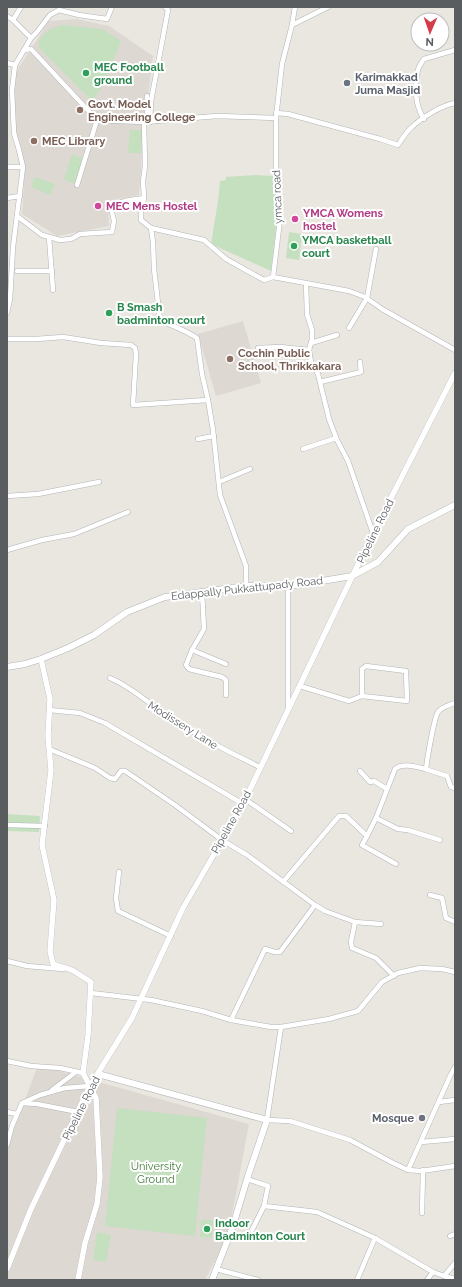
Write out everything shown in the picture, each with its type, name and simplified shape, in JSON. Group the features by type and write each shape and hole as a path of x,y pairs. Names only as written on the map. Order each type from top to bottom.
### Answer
{"main road":[{"name":"Edappally Pukkattupady Road","path":"7,666 41,659 81,642 127,612 158,599 246,586 298,585 352,576 378,562 408,529 455,505"},
{"path":"98,1074 268,1120 247,1179 232,1230 212,1280"}],"street":[{"path":"13,20 21,7"},
{"path":"7,313 10,299 13,247 23,167 14,133 10,90 17,59 50,14 59,10 79,15 107,19 112,7"},
{"path":"147,122 168,10 165,7"},
{"name":"ymca road","path":"273,277 280,220 276,168 276,116 282,64 295,7"},
{"path":"292,25 328,7"},
{"path":"7,16 31,38"},
{"path":"24,50 31,49 97,120 147,122 217,116 276,116 288,114 398,145 411,128 445,106 455,103"},
{"path":"424,119 419,112 416,97 418,70 424,59 455,50"},
{"path":"7,63 15,65"},
{"path":"147,96 145,166 143,181 144,198 141,210 142,220 151,228 204,240 226,259 264,280 273,277 349,291 366,298 382,309 455,350"},
{"path":"77,185 97,120"},
{"path":"7,167 23,167"},
{"path":"7,198 20,196"},
{"path":"17,216 42,235 60,240 71,239 80,234 112,232 114,221 111,208 118,202 144,198"},
{"path":"151,228 160,320 186,331 197,338 197,346 214,436 220,482 220,495 246,566 246,586"},
{"path":"49,237 53,290"},
{"path":"349,328 366,298 376,249"},
{"path":"17,271 52,271"},
{"path":"306,283 307,314 312,330 311,343 308,350 311,362 318,374 329,419 336,438 348,461 373,533"},
{"path":"311,343 337,335"},
{"path":"7,339 63,337 101,343 131,345 135,348 136,354 132,405 170,404 208,400"},
{"path":"258,348 280,346 308,350"},
{"path":"320,382 361,372 360,362"},
{"name":"Pipeline Road","path":"7,1269 31,1209 90,1086 132,1018 183,908 244,801 373,533 455,373"},
{"path":"198,439 214,436"},
{"path":"304,449 336,438"},
{"path":"220,482 250,469"},
{"path":"7,496 45,493 99,482"},
{"path":"7,550 42,540 74,534 128,512"},
{"path":"288,586 288,710"},
{"path":"202,592 204,629 192,650 186,665 187,668 222,677 226,680 226,695"},
{"path":"192,650 226,664"},
{"path":"41,659 50,699 48,736 52,770 42,845 54,900 50,951 53,964 69,970 91,982 88,1035 83,1074 96,1098 100,1176 97,1204 85,1244 78,1280"},
{"path":"300,686 349,701 362,696 407,701 406,671 366,666 362,669 362,696"},
{"name":"Modissery Lane","path":"110,678 131,689 147,702 198,736 260,767"},
{"path":"425,769 438,712 446,706 455,703"},
{"path":"49,710 80,713 105,723 244,801 291,831"},
{"path":"50,749 95,768 110,778 115,779 121,771 125,771 325,911 355,922 381,924"},
{"path":"396,864 362,845 376,818 395,769 398,766 405,765 425,769 447,776 451,787 455,788"},
{"path":"360,771 370,782 374,781 387,789"},
{"path":"282,882 339,816 346,816 367,836"},
{"path":"376,818 398,829 408,830 440,840"},
{"path":"7,825 45,826"},
{"path":"119,872 116,898 118,911 171,936"},
{"path":"430,895 442,898 446,918 455,922"},
{"path":"231,1020 265,949 280,952 315,905"},
{"path":"355,922 351,942 352,948 376,958 394,976"},
{"path":"7,961 27,966 69,970"},
{"path":"91,993 141,998 183,1007 231,1020 271,1027 281,1027 329,1019 358,1011 382,982 398,973 420,968 442,969 455,972"},
{"path":"281,1027 268,1120 290,1121 350,1140 408,1170 423,1170 455,1166"},
{"path":"7,1061 31,1066 60,1068 83,1074"},
{"path":"408,1170 455,1068"},
{"path":"49,1092 76,1072"},
{"path":"7,1145 22,1102 65,1088 90,1086"},
{"path":"439,1102 455,1100"},
{"path":"22,1102 78,1112"},
{"path":"7,1112 17,1114"},
{"path":"421,1142 455,1138"},
{"path":"422,1213 423,1170"},
{"path":"247,1179 268,1186 264,1206 252,1230"},
{"path":"264,1206 317,1212 375,1238 433,1272 455,1279"},
{"path":"357,1280 375,1238"},
{"path":"444,1276 455,1264"},
{"path":"216,1269 258,1280"},
{"path":"427,1280 433,1272"}],"shaded area":[{"name":"Govt. Model Engineering College","path":"77,19 109,26 153,56 144,129 139,195 108,201 109,226 57,236 22,214 25,166 14,132 14,75 49,21"},
{"name":"Cochin Public School, Thrikkakara","path":"243,321 261,383 216,396 198,334"},
{"path":"38,1065 249,1124 228,1236 205,1280 7,1280 7,1148"}],"green space":[{"name":"MEC Football ground","path":"62,25 103,29 121,41 103,86 92,101 39,48 39,40 44,35 52,29"},
{"path":"130,130 142,130 141,153 128,153"},
{"path":"72,154 84,159 75,184 64,179"},
{"path":"255,175 274,176 278,210 271,271 211,244 220,181 226,180 226,177"},
{"path":"35,177 55,184 50,195 31,187"},
{"name":"YMCA basketball court","path":"289,232 302,234 299,260 286,258"},
{"path":"7,814 40,816 39,832 7,831"},
{"name":"University Ground","path":"117,1108 207,1118 195,1236 105,1226"},
{"name":"Indoor Badminton Court","path":"201,1220 213,1220 212,1238 200,1237"},
{"path":"97,1232 111,1235 106,1262 93,1260"}],"place":[{"name":"MEC Football ground","path":"86,73"},
{"name":"Karimakkad Juma Masjid","path":"347,83"},
{"name":"Govt. Model Engineering College","path":"80,110"},
{"name":"MEC Library","path":"34,141"},
{"name":"MEC Mens Hostel","path":"98,206"},
{"name":"YMCA Womens hostel","path":"295,219"},
{"name":"YMCA basketball court","path":"294,246"},
{"name":"B Smash badminton court","path":"109,313"},
{"name":"Cochin Public School, Thrikkakara","path":"230,359"},
{"name":"Mosque","path":"422,1118"},
{"name":"Indoor Badminton Court","path":"207,1229"}]}
